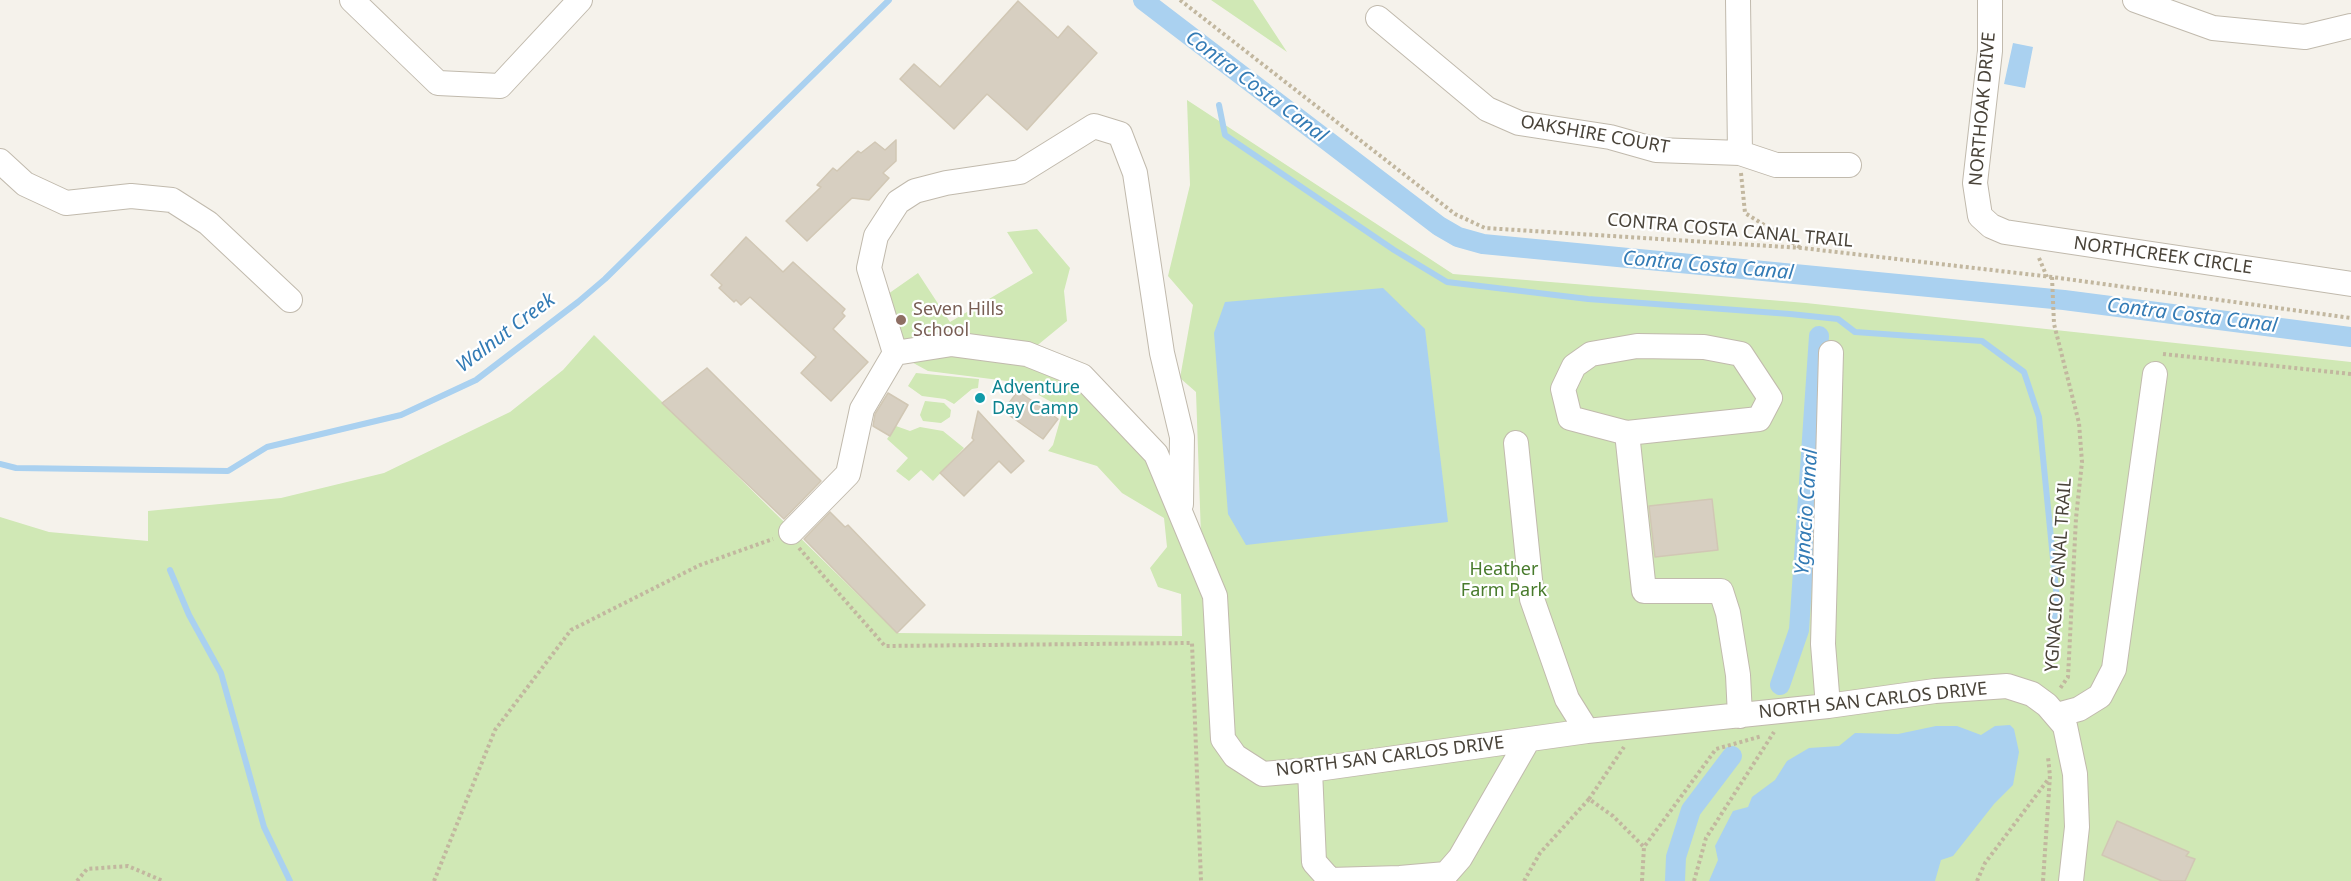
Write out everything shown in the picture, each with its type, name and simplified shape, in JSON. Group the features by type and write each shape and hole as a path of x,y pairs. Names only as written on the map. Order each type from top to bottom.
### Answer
{"street":[{"path":"352,0 438,83 500,86 580,0"},
{"path":"1738,0 1740,153"},
{"name":"NORTHOAK DRIVE","path":"1980,216 1975,183 1990,51 1990,0"},
{"path":"2136,0 2152,8 2213,28 2305,37 2351,26"},
{"name":"OAKSHIRE COURT","path":"1378,18 1487,109 1519,123 1610,137 1656,150 1740,153 1776,165 1849,165"},
{"path":"789,533 849,474 862,409 895,353 869,267 876,236 898,202 915,191 946,183 1020,172 1094,126 1120,134 1135,172 1162,353 1182,437 1180,513"},
{"path":"0,161 25,184 66,203 132,195 172,200 208,224 290,300"},
{"name":"NORTHCREEK CIRCLE","path":"1980,216 2005,232 2351,284"},
{"name":"NORTH SAN CARLOS DRIVE","path":"895,353 952,344 1028,354 1082,376 1156,454 1215,596 1223,739 1235,756 1263,774 1310,770 1587,731 1828,706 1935,691 2007,686 2032,694 2052,710"},
{"path":"1637,346 1704,347 1741,354 1770,398 1759,419 1627,433 1570,418 1563,390 1574,366 1591,354 1637,346"},
{"path":"1828,706 1823,644 1831,353"},
{"path":"2052,710 2079,709 2100,696 2114,669 2155,374"},
{"path":"1627,433 1644,591 1721,591 1728,613 1738,675 1740,716"},
{"path":"1516,443 1532,599 1567,699 1587,731"},
{"path":"2052,710 2065,726 2075,774 2077,827 2071,881"},
{"path":"1310,770 1314,862 1330,880 1446,874 1460,858 1528,740"}],"path":[{"name":"CONTRA COSTA CANAL TRAIL","path":"1180,0 1455,214 1485,228 1802,248 2052,277 2351,318"},
{"path":"1740,153 1744,213 1802,248"},
{"name":"YGNACIO CANAL TRAIL","path":"2052,277 2052,306 2060,356 2079,423 2082,462 2076,518 2068,676 2052,710"},
{"path":"2155,374 2163,353 2351,374"},
{"path":"434,881 495,730 571,630 700,565 789,533 885,646 1192,643 1201,881"},
{"path":"1524,881 1540,853 1589,799 1637,727"},
{"path":"1642,881 1644,847 1716,749 1782,730"},
{"path":"1694,881 1706,838 1774,732"},
{"path":"2043,881 2050,776 2047,747"},
{"path":"1977,881 1985,863 2050,776"},
{"path":"1589,799 1613,816 1644,847"},
{"path":"77,881 87,869 128,866 163,881"}],"green space":[{"path":"1211,0 1253,0 1287,52"},
{"name":"Heather Farm Park","path":"1187,100 1453,274 1806,303 2351,362 2351,881 0,881 0,517 49,532 148,541 148,511 281,498 384,473 510,412 563,370 594,335 897,633 1182,636 1181,594 1158,587 1150,568 1167,547 1164,518 1122,493 1097,466 1048,451 1053,445 1063,410 1055,404 1015,382 928,371 895,353 878,301 918,273 950,322 1033,273 1007,232 1037,229 1070,268 1064,291 1067,321 1028,353 1082,376 1156,454 1201,536 1196,392 1180,378 1193,305 1168,276 1190,185"},
{"path":"916,373 979,379 978,388 972,389 954,404 945,399 922,396 908,386"},
{"path":"925,401 944,403 951,410 950,417 941,423 923,421 920,415"},
{"path":"896,426 910,431 920,427 943,431 964,448 933,481 921,470 909,481 896,471 908,458 887,439"}],"water":[{"path":"2013,43 2033,47 2025,88 2004,84"},
{"path":"1383,288 1425,329 1448,522 1246,545 1228,514 1214,333 1225,302"},
{"path":"2010,725 2014,729 2019,752 2013,785 1994,804 1953,856 1941,860 1935,881 1709,881 1718,860 1715,846 1733,811 1748,807 1752,797 1775,780 1787,761 1809,748 1839,746 1855,733 1898,734 1936,726 1957,726 1981,735 1995,726"}],"building":[{"path":"1018,1 1058,38 1068,26 1097,53 1027,130 987,94 954,129 900,79 914,64 940,87"},
{"path":"896,140 896,161 883,173 889,178 869,200 852,198 807,241 786,221 821,187 817,185 833,168 837,171 858,151 861,153 875,142 885,150"},
{"path":"746,237 783,272 793,262 845,309 842,313 845,316 833,329 868,362 831,401 801,373 816,357 750,297 741,305 736,300 734,302 719,288 722,285 711,275"},
{"path":"707,368 821,481 784,519 662,403"},
{"path":"1018,391 1058,419 1043,439 1003,411"},
{"path":"888,393 908,405 890,436 873,426 875,414"},
{"path":"978,411 1024,461 1011,473 999,461 964,496 940,473 974,440 972,438"},
{"path":"1712,499 1718,550 1655,557 1649,506"},
{"path":"830,512 845,527 848,525 925,605 897,633 804,539"},
{"path":"2117,821 2189,852 2186,856 2195,859 2185,881 2162,881 2102,855"}],"waterway":[{"name":"Walnut Creek","path":"0,464 16,468 228,471 267,447 401,415 476,380 605,279 889,0"},
{"name":"Contra Costa Canal","path":"1143,0 1439,226 1458,237 1483,244 2064,300 2351,337"},
{"path":"1219,105 1225,135 1394,250 1447,282 1588,299 1838,319 1855,332 1982,341 2024,372 2039,417 2057,599 2048,662"},
{"name":"Ygnacio Canal","path":"1780,685 1799,630 1819,336"},
{"path":"170,570 189,615 221,673 264,827 290,881"},
{"name":"Ygnacio Canal","path":"1675,881 1676,857 1691,810 1732,756"}],"place":[{"name":"Seven Hills School","path":"901,320"},
{"name":"Adventure Day Camp","path":"980,398"}]}
